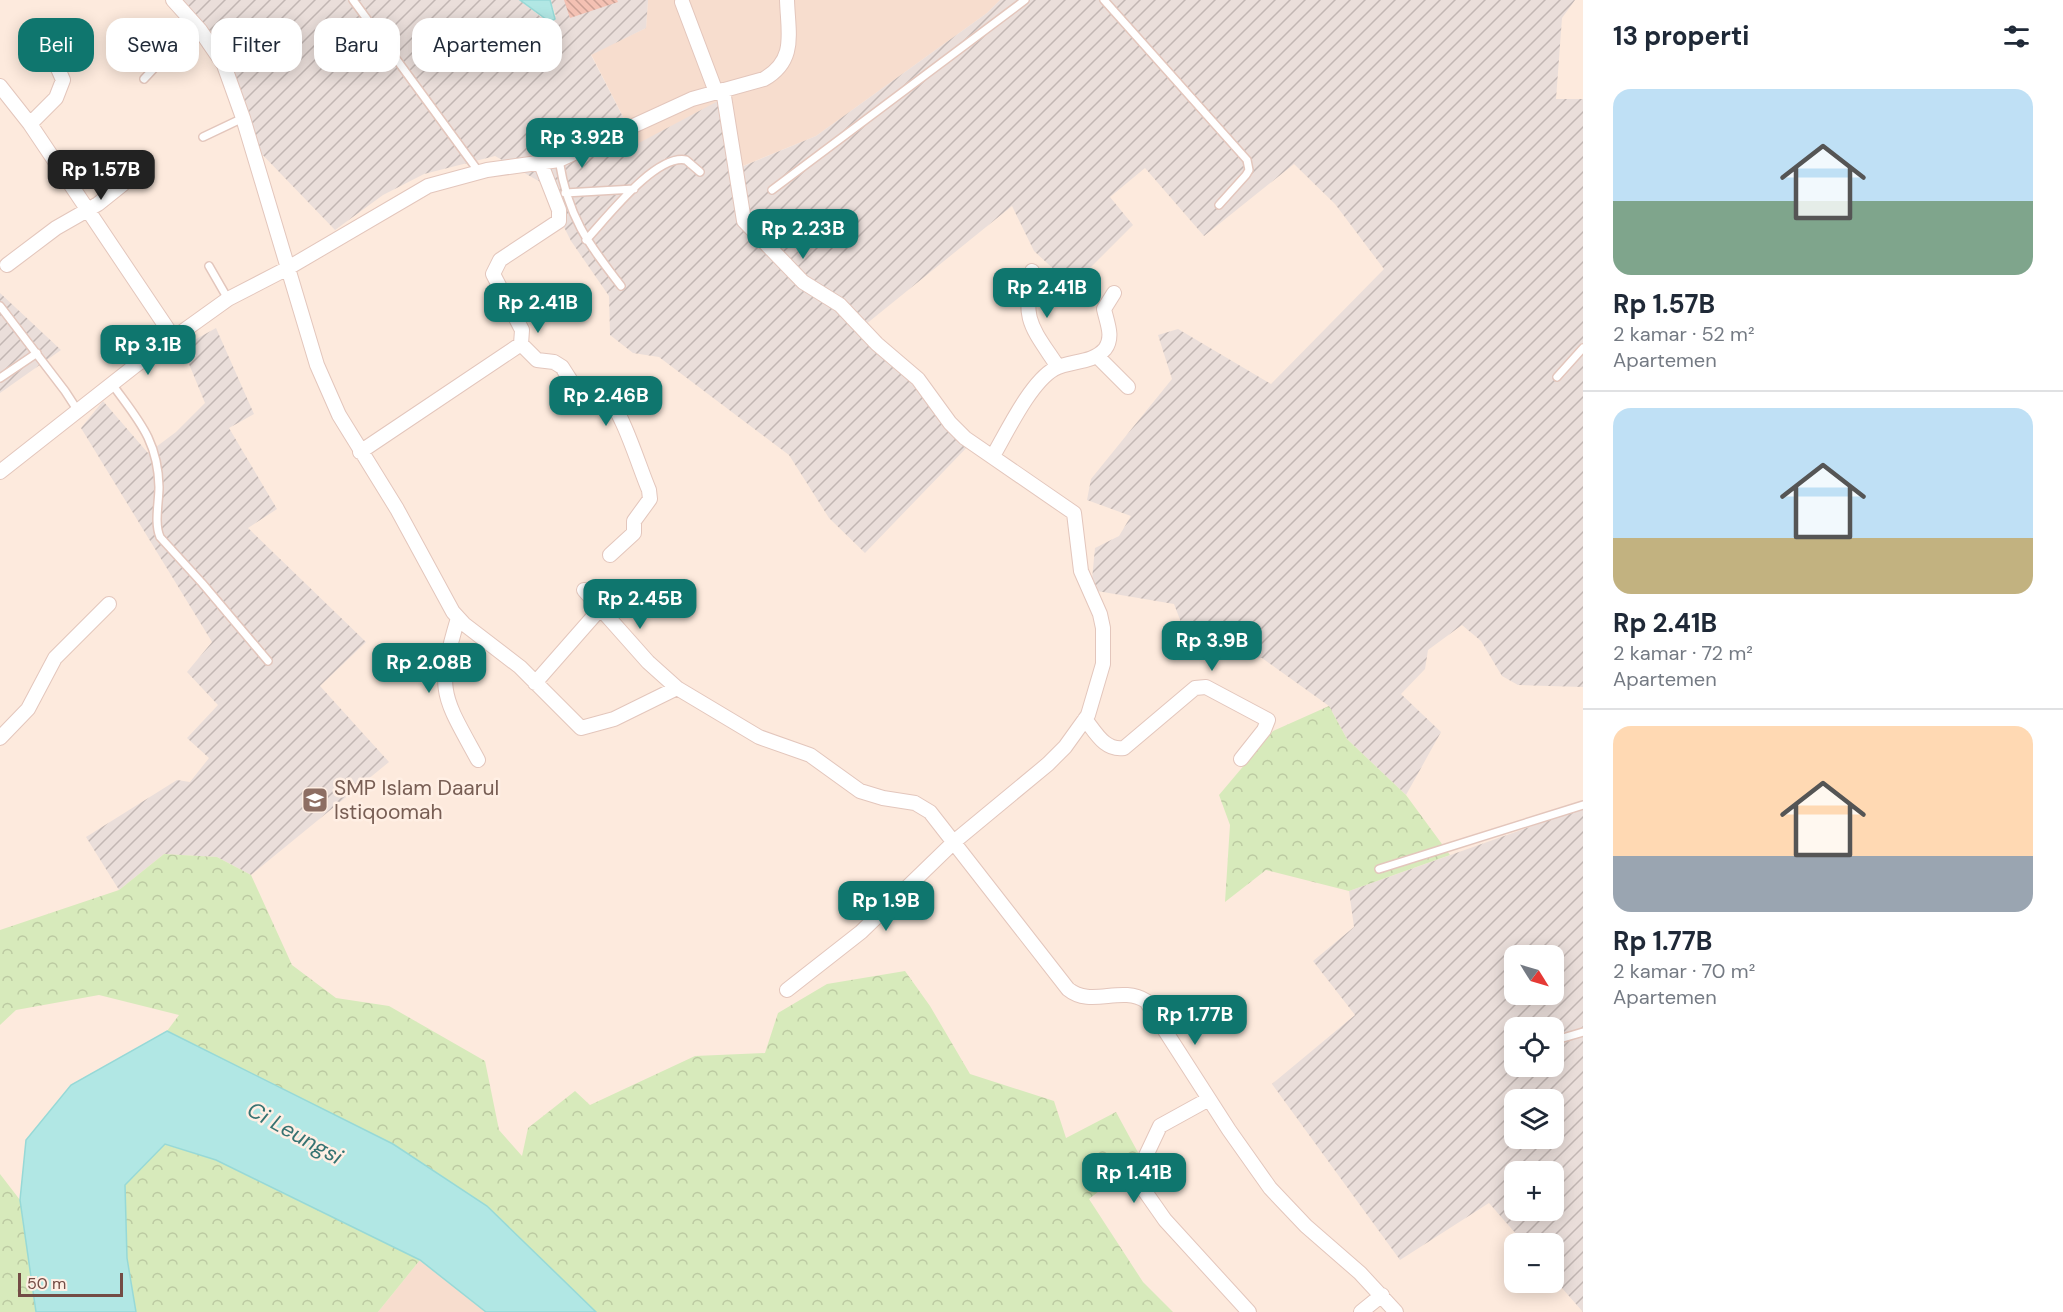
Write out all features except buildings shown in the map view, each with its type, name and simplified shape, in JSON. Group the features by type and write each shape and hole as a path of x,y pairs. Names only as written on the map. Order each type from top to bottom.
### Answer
{"street":[{"path":"173,0 200,30 224,65 243,117 326,389 360,453 397,509 458,618 520,667 581,728 608,721 677,688"},
{"path":"0,472 112,384 228,299 288,268 428,186 479,172 559,160 692,99 764,79 782,65 789,42 786,0"},
{"path":"682,2 720,91 744,221 803,282 840,305 877,344 918,379 950,423 965,438 1053,496 1076,516 1081,572 1100,614 1103,628 1103,664 1099,686 1085,719 1065,747 1048,764 955,841 861,932 787,990"},
{"path":"30,124 47,109 61,87 63,80 60,72"},
{"path":"0,86 30,124 128,274 173,338"},
{"path":"541,164 559,210 559,221 500,260 493,274 522,330 521,344 537,360 554,362 562,367 585,403 605,395 610,399 626,431 649,490 650,499 634,521 634,533 610,555"},
{"path":"7,265 67,220 88,210 123,184"},
{"path":"1032,271 1027,298 1028,314 1036,333 1058,367"},
{"path":"993,456 1033,390 1058,367 1097,356 1109,341 1110,332 1104,309 1114,292"},
{"path":"360,453 521,344"},
{"path":"1097,356 1128,387"},
{"path":"584,590 648,662 677,688 759,737 810,755 860,791 923,806 955,841 1068,989 1080,996 1131,993 1146,1001 1270,1188 1306,1226 1382,1295 1396,1312"},
{"path":"0,738 28,709 55,658 109,604"},
{"path":"535,683 600,609"},
{"path":"458,618 445,660 444,690 455,718 478,760"},
{"path":"1085,719 1107,746 1116,750 1124,748 1195,688 1206,687 1268,720 1264,730 1241,759"},
{"path":"1209,1099 1160,1126 1143,1162 1144,1190 1165,1220 1249,1312"},
{"path":"1361,1312 1382,1295"}],"lane":[{"path":"353,0 479,172"},
{"path":"772,190 1025,0"},
{"path":"1104,0 1247,160 1249,170 1219,205"},
{"path":"144,79 171,50 200,30"},
{"path":"203,136 243,117"},
{"path":"559,160 565,193 586,240 621,286"},
{"path":"586,240 652,172 673,160 686,160 700,172"},
{"path":"565,193 634,189"},
{"path":"209,266 228,299"},
{"path":"0,306 78,411"},
{"path":"1557,377 1583,348"},
{"path":"0,378 37,353"},
{"path":"112,384 149,437 156,454 159,488 157,529 160,537 268,661"},
{"path":"1379,869 1583,805"},
{"path":"1564,1038 1583,1032"}],"shaded area":[{"path":"176,0 520,0 541,17 556,16 550,0 648,0 646,28 591,55 637,144 718,101 729,135 729,172 816,136 987,13 1000,0 1575,0 1562,18 1556,99 1583,99 1583,687 1518,685 1502,676 1481,641 1462,625 1428,650 1425,669 1401,694 1441,732 1406,795 1347,739 1329,706 1262,658 1192,651 1174,604 1091,590 1095,548 1119,536 1131,516 1087,500 1091,479 1172,379 1158,335 1178,329 1271,384 1384,269 1335,204 1294,164 1204,236 1145,168 1110,197 1133,225 1072,286 1034,251 1012,206 860,329 972,442 865,553 829,518 789,455 659,357 633,353 610,335 609,296 571,241 542,183 495,156 424,174 383,195 335,230 256,148 235,72 302,72 302,18 211,18 211,41 199,27 199,18 192,18"},
{"path":"648,0 1000,0 987,13 816,136 728,172 729,135 637,144 591,54 646,28"},
{"path":"0,293 61,350 0,393"},
{"path":"216,328 254,414 229,428 277,509 248,528 366,642 320,686 389,762 251,875 217,857 164,854 119,890 86,837 177,780 190,782 209,758 187,738 218,705 187,672 212,642 81,428 103,401 148,453 176,432 205,403 182,347"},
{"path":"1583,808 1583,1312 1564,1290 1564,1233 1515,1233 1505,1221 1564,1221 1564,1161 1504,1161 1504,1220 1489,1203 1400,1260 1272,1084 1355,1015 1313,961 1354,927 1349,891"},
{"path":"420,1260 486,1312 378,1312"}],"green space":[{"path":"1329,706 1347,739 1406,795 1450,855 1349,891 1266,870 1225,902 1230,825 1219,795 1273,731"},
{"path":"164,854 217,857 251,875 292,965 336,998 389,1006 485,1061 499,1130 522,1156 528,1128 575,1091 590,1105 695,1056 765,1053 778,1013 827,984 905,971 930,1006 970,1074 1054,1101 1066,1138 1116,1112 1141,1158 1089,1199 1143,1282 1173,1312 596,1312 487,1206 393,1144 167,1031 179,1015 99,995 16,1010 0,1025 0,930 119,890"},
{"path":"164,1144 216,1160 420,1260 378,1312 136,1312 127,1258 125,1185"},
{"path":"0,1174 20,1200 36,1312 0,1312"}],"water":[{"path":"520,0 550,0 555,18 545,18"},
{"name":"Ci Leungsi","path":"167,1031 393,1144 487,1206 596,1312 486,1312 420,1260 216,1160 165,1144 125,1185 127,1258 136,1312 36,1312 20,1200 26,1140 71,1085"}],"place":[{"name":"SMP Islam Daarul Istiqoomah","path":"315,800"}]}
